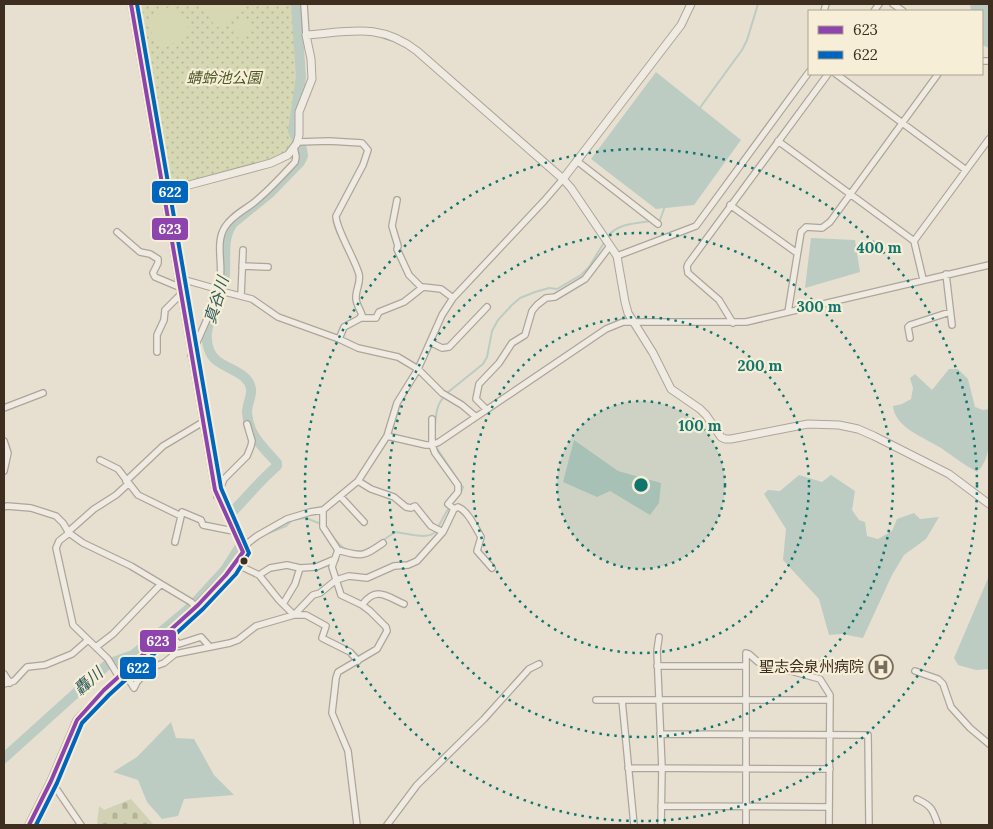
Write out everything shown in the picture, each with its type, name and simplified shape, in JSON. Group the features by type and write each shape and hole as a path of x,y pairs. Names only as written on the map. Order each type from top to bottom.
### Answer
{"street":[{"path":"29,825 78,720 122,675 196,607 236,564 241,547 217,496 162,192 131,4"},
{"path":"191,355 217,290 220,277 221,236 224,227 258,200 294,162 296,157 299,112 312,79 304,4"},
{"path":"241,547 287,519 323,510 358,481 387,436 396,403 418,369 442,315 454,298 563,179 681,25 691,4"},
{"path":"306,35 364,30 396,37 408,44 563,179 617,256 624,302 671,389 700,409 725,440 808,424 839,425 858,429 949,474 989,504"},
{"path":"617,256 696,226 808,73"},
{"path":"733,323 719,300 687,270 692,257 827,75"},
{"path":"837,75 966,170"},
{"path":"788,312 801,232 806,227 822,228 825,226 937,75"},
{"path":"914,241 989,139"},
{"path":"162,192 282,159 296,145 329,141 362,143 368,150 363,165 336,216 336,221 359,274 360,280 355,299 362,315 361,318"},
{"path":"778,141 914,241 923,279"},
{"path":"577,161 658,224"},
{"path":"398,200 392,226 398,246 397,249 409,275 422,288"},
{"path":"730,205 797,253"},
{"path":"116,232 140,252 150,254 158,259 153,274 154,277 179,287"},
{"path":"486,409 476,399 479,384 499,363 512,343 525,335 532,311 541,300 556,297 585,279 610,246"},
{"path":"240,296 243,250"},
{"path":"387,436 418,444 432,445 439,442 475,416 606,330 623,322 746,322 989,265"},
{"path":"242,266 268,266"},
{"path":"946,274 952,325"},
{"path":"178,278 252,299 278,317 358,348 391,354 418,369 442,393 462,405 475,416"},
{"path":"338,339 344,327 361,318 376,318 379,312 404,302 423,287 441,289 454,298"},
{"path":"157,352 157,335 164,320 165,310 180,294"},
{"path":"430,342 442,348 449,347 487,307"},
{"path":"910,338 908,327 910,325 950,312"},
{"path":"4,408 43,393"},
{"path":"432,419 432,445 435,453 458,485 458,492 448,504 454,509"},
{"path":"203,422 163,446 116,495 94,509 59,542 56,548 73,625 134,688 150,668 164,663 175,654 230,643 238,640 256,626 294,615 306,615 326,626 322,638 350,652 358,661"},
{"path":"217,496 224,479 247,456 252,441 247,424"},
{"path":"4,440 8,453 4,471"},
{"path":"100,460 118,469 138,495 181,516"},
{"path":"358,481 371,489 394,497 406,507 415,506 431,526 443,532"},
{"path":"340,496 364,522"},
{"path":"5,506 31,508 56,516 68,532 83,543 131,566 191,602 196,607"},
{"path":"294,615 313,595 320,593 336,580 349,576 367,578 394,566 408,565 417,561 443,532 454,509 458,507 462,508 482,537 477,551 492,568"},
{"path":"323,510 322,527 338,550 362,555 384,543"},
{"path":"176,542 182,512 201,520 203,525 234,531"},
{"path":"338,550 332,567 341,595 362,605 386,627 386,631 377,649 338,672 336,678 332,713 348,751 357,825"},
{"path":"259,574 270,568 287,565 300,568 316,567 335,559"},
{"path":"236,564 259,574 282,604 294,615"},
{"path":"282,604 295,584 300,568"},
{"path":"96,647 113,634 161,584"},
{"path":"362,605 371,596 380,594 390,596 404,604"},
{"path":"168,634 179,644 201,637 210,647"},
{"path":"659,637 656,651 662,768 661,825"},
{"path":"4,674 7,683 14,681 27,667 45,665 72,654 88,640"},
{"path":"746,825 746,653 758,662 820,678 830,695 829,825"},
{"path":"387,825 417,785 484,719 529,669 539,664"},
{"path":"657,666 746,666"},
{"path":"916,671 938,679 943,684 951,707 970,728 989,744"},
{"path":"596,700 830,700"},
{"path":"622,700 634,825"},
{"path":"660,734 868,736 869,825"},
{"path":"628,768 830,769"},
{"path":"51,780 81,825"},
{"path":"917,799 929,805 938,825"},
{"path":"661,806 829,807"}],"green space":[{"name":"蜻蛉池公園","path":"137,4 295,4 299,77 291,125 294,140 292,145 280,156 172,188 168,186"},
{"path":"174,4 191,32 162,50 145,21"},
{"path":"201,4 241,4 245,10 216,28"},
{"path":"244,18 251,30 237,38 230,27"},
{"path":"131,799 154,825 97,825 99,806 104,810"}],"shaded area":[{"path":"970,4 989,4 989,48 983,45 983,10 971,10"},
{"path":"656,72 741,140 694,205 656,209 591,159"},
{"path":"811,238 855,240 860,272 805,288"},
{"path":"949,369 958,369 968,379 975,407 983,410 989,409 988,451 986,459 977,472 911,431 895,414 893,406 911,399 913,388 910,378 915,374 932,390"},
{"path":"574,440 618,471 661,483 659,503 650,515 610,491 597,497 563,482"},
{"path":"799,475 822,482 831,475 855,491 852,510 859,520 865,522 867,536 878,539 892,531 897,519 914,513 920,519 939,517 926,539 904,555 892,575 863,638 842,634 829,635 819,599 783,560 786,529 764,494 768,490 780,491"},
{"path":"989,576 989,669 976,670 958,665 954,658"},
{"path":"171,722 176,738 194,739 214,775 234,795 184,799 178,816 162,819 147,802 138,780 113,772 137,757"}],"waterway":[{"name":"真谷川","path":"4,758 108,664 133,655 192,606 225,570 239,548 241,540 229,515 277,466 277,463 257,440 250,427 247,412 251,392 249,382 239,373 214,358 207,343 207,334 208,325 224,282 225,244 229,230 233,223 270,193 300,162 303,156 302,149 293,131 301,77 296,4"},
{"path":"699,109 742,50 758,4"},
{"path":"658,220 660,220 665,206"},
{"path":"607,237 611,232 621,227 650,221"},
{"path":"447,393 483,364 487,357 492,331 498,320 512,305 520,298 535,292 549,288 557,289 581,275 589,267 605,241"},
{"path":"435,427 438,407 444,397"},
{"path":"434,444 458,480"},
{"path":"382,541 395,532 417,536 433,534 461,493 463,487 460,484"},
{"path":"266,534 286,526 292,520 306,518 321,524"},
{"path":"328,530 343,547 351,551 364,551"}],"transit line":[{"name":"623","path":"29,825 51,781 77,720 104,690 198,605 226,575 243,552 215,490 131,4"},
{"name":"622","path":"36,825 57,783 82,723 109,695 203,609 236,574 249,553 221,488 137,4"}],"place":[{"name":"聖志会泉州病院","path":"881,667"}],"water label":[{"name":"轟川","path":"88,681"}]}
